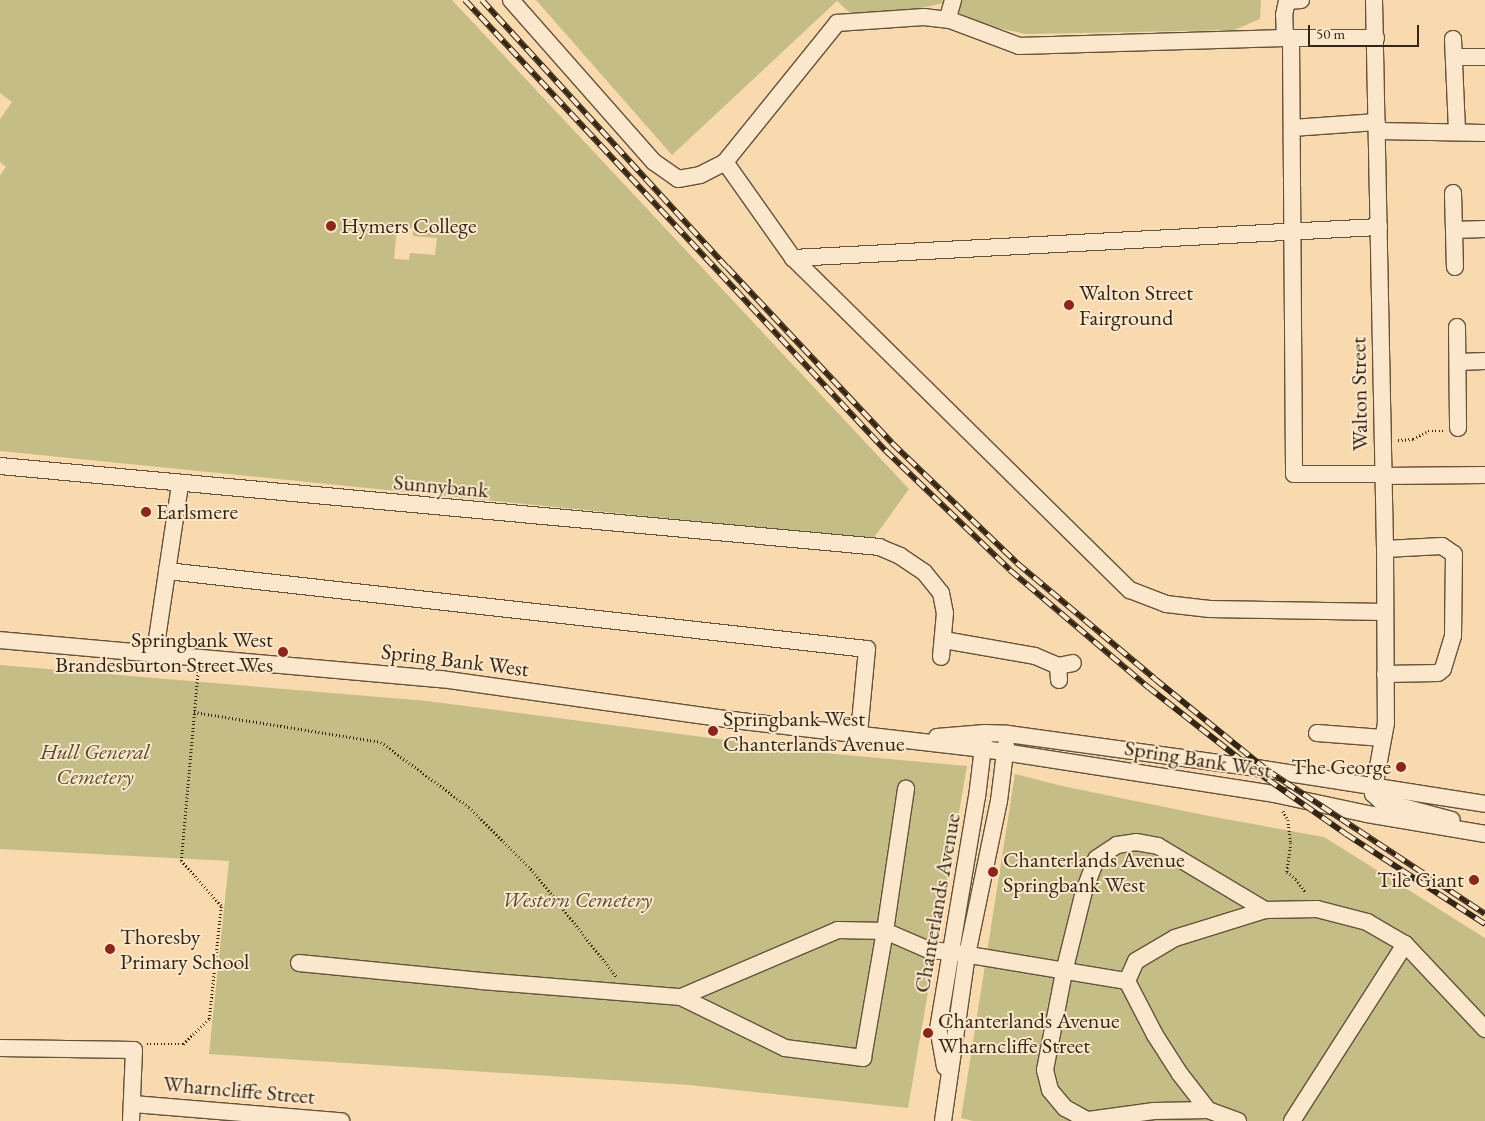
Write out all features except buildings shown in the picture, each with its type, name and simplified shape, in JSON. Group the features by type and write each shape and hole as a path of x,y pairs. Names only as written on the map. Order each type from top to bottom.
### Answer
{"street":[{"path":"511,0 654,162 678,179 700,175 725,162 838,23 924,17 950,20 1019,46 1288,38 1376,38"},
{"path":"950,20 949,14 953,0"},
{"path":"1301,0 1286,1 1284,15 1288,38 1292,128 1294,474 1485,476"},
{"name":"Walton Street","path":"1373,787 1386,723 1385,549 1382,475 1374,0"},
{"path":"1454,39 1456,132"},
{"path":"1455,57 1485,57"},
{"path":"1292,128 1377,126 1485,133"},
{"path":"725,162 793,258 1130,590 1166,604 1210,608 1385,612"},
{"path":"1453,193 1455,267"},
{"path":"793,258 1379,227"},
{"path":"1454,230 1485,229"},
{"path":"1456,327 1458,428"},
{"path":"1458,362 1485,361"},
{"name":"Sunnybank","path":"0,466 879,547 900,556 924,572 941,593 945,613 941,657"},
{"path":"155,652 180,484"},
{"path":"1385,549 1442,546 1454,554 1453,636 1443,669 1438,673 1386,674"},
{"path":"167,571 867,648 858,734"},
{"name":"Spring Bank West","path":"0,640 155,652 441,679 732,720 902,739 984,741 1008,734 1250,767 1485,804"},
{"path":"944,640 1035,656 1063,669"},
{"path":"1317,733 1383,738"},
{"name":"Chanterlands Avenue","path":"943,1121 948,1080 938,1028 999,801 1008,734"},
{"name":"Spring Bank West","path":"984,741 1005,753 1274,794 1368,814 1485,833"},
{"name":"Chanterlands Avenue","path":"959,953 984,741"},
{"path":"1373,787 1373,794 1381,801 1439,815 1485,833"},
{"path":"300,963 630,994 682,997 784,1048 863,1058 885,931 906,789"},
{"path":"1238,1121 1208,1110 1154,1111 1087,1120 1065,1108 1050,1090 1045,1070 1064,972 1084,890 1096,859 1117,845 1136,842 1158,846 1264,910"},
{"path":"1127,981 1136,961 1175,938 1264,910 1317,909 1367,922 1405,944 1485,1029"},
{"path":"682,997 838,930 885,931 929,950 959,953 1127,981"},
{"path":"1292,1121 1405,944"},
{"path":"1127,981 1155,1035 1180,1074 1208,1110"},
{"path":"0,1048 134,1050 131,1121"},
{"name":"Wharncliffe Street","path":"132,1104 341,1121"}],"path":[{"path":"1382,442 1413,439 1428,431 1457,430 1458,428"},
{"path":"134,1050 143,1044 183,1044 209,1019 221,906 181,861 199,656"},
{"path":"194,712 380,742 476,814 533,871 630,994"},
{"path":"1274,794 1288,820 1291,842 1287,872 1296,879 1317,909"}],"green space":[{"name":"Hymers College","path":"0,0 452,0 909,489 873,539 0,451 0,175 6,167 0,162 0,119 12,102 0,93","holes":["397,227 413,228 413,236 437,238 435,255 410,253 409,260 394,259"]},
{"path":"536,0 942,0 943,3 860,22 837,1 672,155"},
{"path":"958,0 1261,0 1260,19 1234,30 1026,34 960,20"},
{"name":"Western Cemetery","path":"0,665 427,701 834,754 967,766 908,1108 689,1085 209,1054 229,861 0,849"},
{"path":"1015,774 1062,786 1209,816 1324,837 1485,938 1485,1121 973,1121 961,1118"}],"railway":[{"path":"465,0 885,450 1010,570 1148,687 1250,767 1346,834 1485,924"},
{"path":"482,0 727,267 892,443 1017,563 1267,770 1485,914"}],"place":[{"name":"Hymers College","path":"331,226"},
{"name":"Walton Street Fairground","path":"1069,305"},
{"name":"Earlsmere","path":"146,512"},
{"name":"Springbank West Brandesburton Street Wes","path":"283,652"},
{"name":"Springbank West Chanterlands Avenue","path":"713,731"},
{"name":"The George","path":"1401,767"},
{"name":"Chanterlands Avenue Springbank West","path":"993,872"},
{"name":"Tile Giant","path":"1474,880"},
{"name":"Thoresby Primary School","path":"110,949"},
{"name":"Chanterlands Avenue Wharncliffe Street","path":"928,1033"}],"park label":[{"name":"Hull General Cemetery","path":"95,764"}]}
